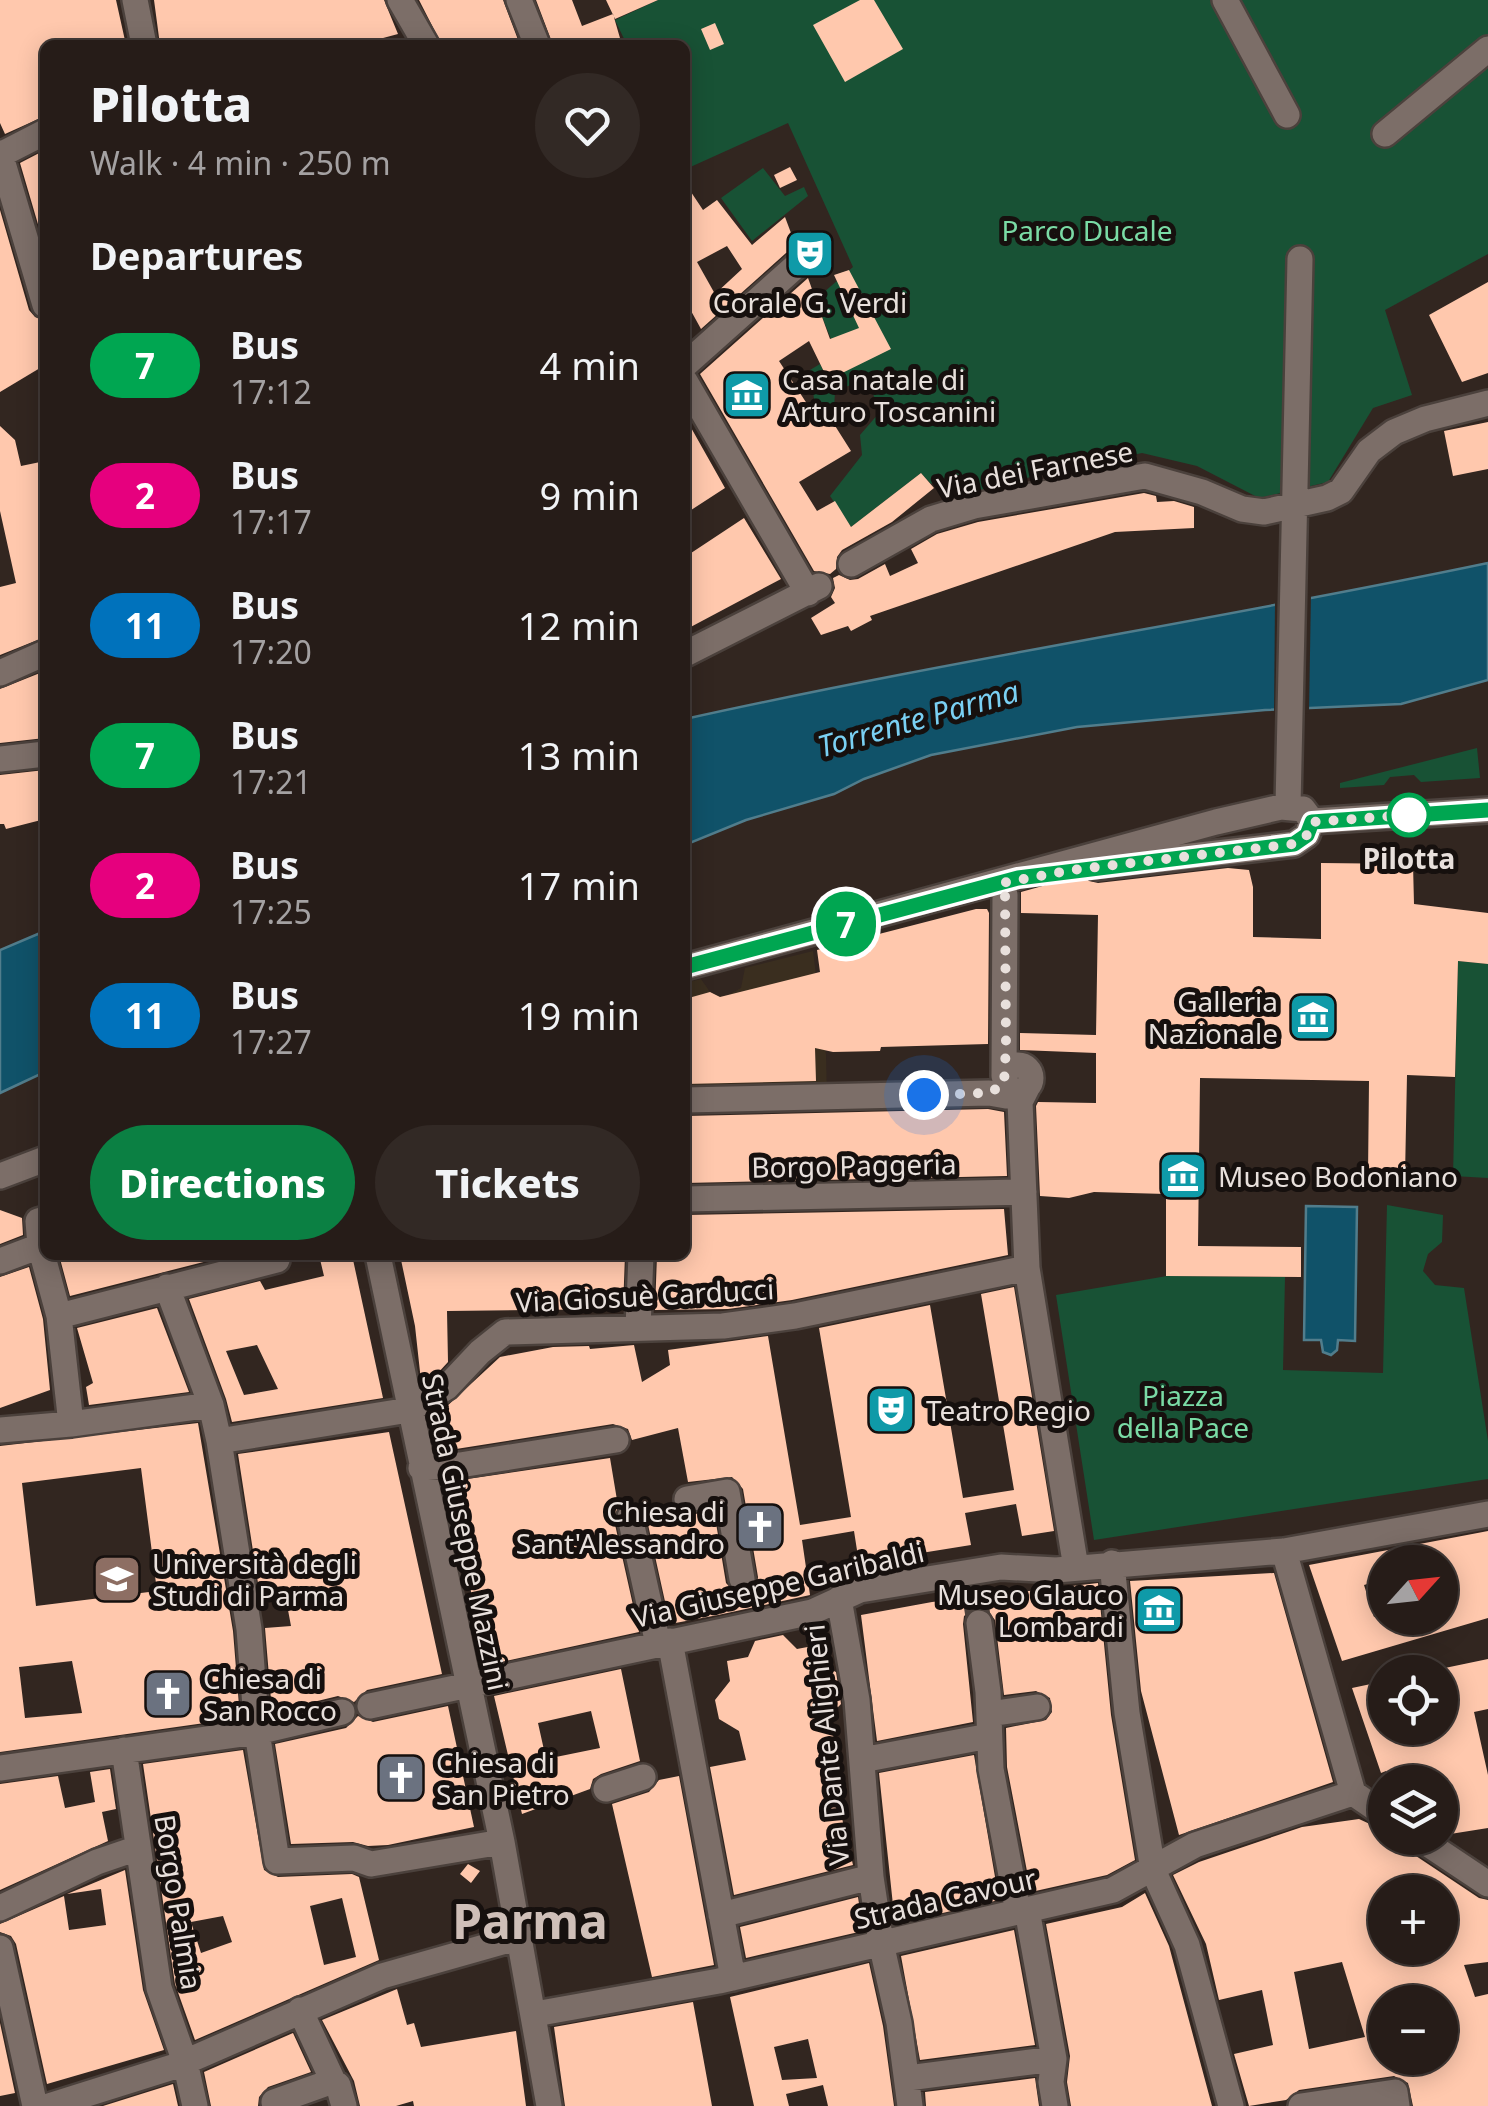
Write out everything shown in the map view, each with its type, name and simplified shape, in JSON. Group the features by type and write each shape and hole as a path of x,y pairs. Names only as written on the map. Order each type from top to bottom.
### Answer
{"street":[{"path":"136,0 143,40"},
{"path":"400,0 423,40"},
{"path":"520,0 535,40"},
{"path":"1225,0 1287,115"},
{"path":"1385,134 1488,50"},
{"path":"40,134 0,154 40,288"},
{"path":"1275,845 1264,828 1267,816 1284,800 1300,258"},
{"path":"690,350 797,265"},
{"path":"690,389 814,589 690,651"},
{"name":"Via dei Farnese","path":"851,564 931,519 960,510 1145,476 1202,492 1242,509 1295,516 1336,494 1369,450 1394,432 1488,403"},
{"path":"0,673 40,655"},
{"path":"0,759 40,755"},
{"path":"690,966 1010,881 1070,860 1284,800 1304,809 1312,822 1302,840 1010,881"},
{"path":"1312,822 1488,810"},
{"path":"1010,881 1005,895 1010,1077 1020,1099 1027,1268 1076,1568"},
{"path":"690,1100 1010,1077"},
{"path":"0,1176 40,1161"},
{"name":"Borgo Paggeria","path":"690,1199 1024,1192"},
{"path":"0,1261 40,1230"},
{"path":"47,1260 59,1316 71,1424"},
{"path":"59,1316 276,1260"},
{"name":"Strada Giuseppe Mazzini","path":"379,1260 499,1831 549,2106"},
{"path":"638,1328 640,1260"},
{"name":"Via Giosuè Carducci","path":"409,1410 448,1387 480,1352 506,1332 723,1326 795,1316 1027,1268"},
{"path":"167,1287 211,1405 219,1440 249,1629 258,1732 277,1861 354,1858 371,1864 499,1831"},
{"path":"0,1430 211,1405"},
{"path":"219,1440 409,1410"},
{"path":"421,1468 616,1440"},
{"path":"687,1499 727,1492 742,1579"},
{"name":"Via Giuseppe Garibaldi","path":"370,1706 664,1642 750,1619 815,1611 860,1590 1008,1566 1048,1570 1112,1563 1132,1566 1284,1551 1488,1514"},
{"path":"630,1517 694,1772 733,1978"},
{"path":"1284,1551 1354,1794 1368,1803"},
{"path":"1112,1563 1127,1713 1153,1870 1187,1945 1231,2106"},
{"path":"972,1571 995,1790 1054,2059 1051,2082 1055,2106"},
{"name":"Via Dante Alighieri","path":"839,1599 857,1700 871,1877 910,2106"},
{"path":"862,1760 988,1725 1037,1706"},
{"path":"0,1768 258,1732 342,1712"},
{"name":"Borgo Palmia","path":"124,1750 159,1988 185,2062 195,2106"},
{"path":"606,1789 642,1777"},
{"name":"Strada Cavour","path":"535,2014 733,1978 1113,1890 1195,1845 1354,1794"},
{"path":"0,1908 97,1862 138,1848"},
{"path":"1444,1855 1488,1884"},
{"path":"722,1915 871,1877"},
{"path":"49,2106 185,2062 382,1976 520,1937"},
{"path":"0,1948 4,1989 36,2106"},
{"path":"300,2010 344,2106"},
{"path":"908,2078 1054,2059"},
{"path":"274,2106 274,2102 333,2081"},
{"path":"1302,2106 1395,2092 1397,2106"}],"shaded area":[{"path":"813,951 826,1055 827,1097 690,1100 690,982 701,979 710,992 720,997 728,995 741,988 745,968"}],"green space":[{"name":"Parco Ducale","path":"658,0 1488,0 1488,254 1385,310 1412,395 1373,408 1328,482 1259,498 1197,466 1142,453 990,486 951,504 921,473 851,527 830,496 862,455 860,435 879,413 868,377 835,392 834,408 815,406 810,370 820,364 828,380 831,339 817,304 825,298 823,293 853,267 788,123 690,167 690,40 625,40 615,20"},
{"path":"763,168 785,196 804,187 808,196 752,241 721,198"},
{"path":"1477,748 1480,778 1421,782 1414,775 1390,777 1384,785 1340,788 1340,783"},
{"path":"1458,961 1488,964 1488,1178 1453,1176"},
{"name":"Piazza della Pace","path":"1387,1205 1443,1215 1442,1242 1428,1254 1423,1271 1435,1285 1464,1288 1488,1441 1488,1479 1094,1540 1056,1295 1167,1276 1285,1277 1283,1370 1383,1373"}],"water":[{"name":"Torrente Parma","path":"1488,563 1488,680 1401,704 1265,710 1077,727 931,755 834,794 746,820 690,843 690,718"},
{"path":"40,933 40,1074 0,1093 0,950"},
{"path":"1306,1206 1357,1207 1355,1341 1338,1340 1337,1350 1331,1355 1323,1352 1321,1340 1304,1340"}],"pier":[{"path":"1311,594 1309,713 1274,715 1275,601"}],"building":[{"path":"0,0 116,0 125,40 40,40 40,118 5,134 0,123"},
{"path":"154,0 384,0 398,34 376,40 159,40"},
{"path":"419,0 503,0 518,40 439,40"},
{"path":"536,0 572,0 582,26 613,14 621,40 551,40"},
{"path":"606,0 658,0 615,19"},
{"path":"860,0 874,0 903,49 845,82 813,25"},
{"path":"715,23 724,44 710,50 701,29"},
{"path":"40,153 40,231 20,163"},
{"path":"790,167 797,180 780,188 774,175"},
{"path":"690,190 703,210 717,200 752,245 785,217 797,249 786,253 701,329 690,309","holes":["727,246 742,269 715,294 697,262"]},
{"path":"0,210 29,310 40,319 40,368 0,392"},
{"path":"849,270 891,349 828,380 809,341 779,361 815,416 825,410 851,451 799,482 817,511 835,501 851,527 921,473 934,488 892,522 842,550 836,569 830,574 814,571 700,374 808,278 830,339 859,328 834,275"},
{"path":"1488,282 1488,373 1462,382 1429,315"},
{"path":"1488,422 1488,469 1453,476 1444,431"},
{"path":"0,426 15,440 21,466 40,462 40,639 0,655 0,587 16,583 0,511"},
{"path":"690,426 725,488 690,511"},
{"path":"1144,493 1156,496 1157,502 1174,501 1194,507 1194,528 1115,532 870,616 872,620 851,631 848,626 821,635 811,618 835,603 831,597 835,588 833,578 839,575 858,579 885,564 890,576 918,563 911,549 937,534 978,522"},
{"path":"744,518 781,579 690,627 690,554"},
{"path":"40,673 40,739 0,743 0,689"},
{"path":"40,771 40,820 6,829 0,824 0,775"},
{"path":"1321,863 1413,864 1414,904 1488,913 1488,964 1458,961 1455,1077 1407,1075 1405,1176 1368,1175 1369,1081 1200,1078 1198,1246 1301,1247 1301,1277 1166,1276 1166,1194 1094,1192 1069,1198 1040,1196 1036,1106 1038,1102 1096,1103 1096,1053 1020,1050 1020,1033 1096,1035 1098,915 1021,913 1021,892 1082,875 1098,883 1228,868 1249,870 1253,937 1321,939"},
{"path":"987,909 988,1044 881,1047 880,1051 833,1052 815,1048 816,1081 690,1084 690,998 710,992 720,997 820,972 817,950"},
{"path":"988,1109 1004,1112 1007,1176 690,1183 690,1116"},
{"path":"1004,1209 1008,1255 792,1300 728,1309 655,1310 657,1260 690,1260 690,1215"},
{"path":"0,1210 22,1218 23,1235 0,1244"},
{"path":"60,1260 211,1260 70,1296"},
{"path":"320,1260 353,1260 383,1398 232,1422 189,1299 260,1281 265,1290 324,1276","holes":["257,1345 278,1389 244,1395 226,1351"]},
{"path":"401,1260 625,1260 623,1309 447,1311 448,1362 437,1374 421,1381 415,1326"},
{"path":"29,1267 43,1319 50,1390 0,1408 0,1277"},
{"path":"1014,1287 1054,1531 1022,1536 1016,1504 965,1513 971,1545 859,1563 854,1531 802,1540 810,1595 718,1615 670,1624 647,1520 676,1510 689,1515 714,1511 726,1583 736,1594 746,1595 757,1585 758,1577 743,1489 732,1477 688,1482 678,1428 632,1440 628,1429 613,1424 456,1449 445,1408 500,1357 553,1347 634,1345 642,1382 670,1365 668,1350 768,1336 800,1525 851,1517 819,1328 930,1305 963,1498 1014,1490 981,1294"},
{"path":"157,1308 189,1392 89,1405 86,1387 93,1383 77,1328"},
{"name":"Università degli Studi di Parma","path":"198,1423 233,1631 240,1718 0,1752 0,1446","holes":["141,1468 157,1591 36,1606 22,1483","72,1661 82,1713 25,1718 19,1667"]},
{"path":"389,1432 442,1674 367,1690 354,1702 338,1696 272,1712 265,1628 291,1626 285,1594 260,1596 238,1454"},
{"path":"610,1458 618,1506 614,1520 639,1632 487,1665 447,1482"},
{"path":"1488,1531 1488,1618 1458,1627 1458,1545 1414,1545"},
{"path":"1368,1554 1368,1584 1364,1585 1368,1635 1430,1635 1342,1661 1309,1565"},
{"path":"1274,1573 1333,1782 1179,1835 1141,1691 1130,1581"},
{"path":"1098,1583 1111,1715 1135,1860 1107,1875 1031,1892 1007,1767 1006,1728 1046,1720 1052,1712 1050,1698 1036,1691 1004,1695 995,1620 986,1608 976,1607 964,1616 963,1624 973,1722 877,1741 861,1615 932,1602"},
{"path":"783,1635 797,1649 818,1645 821,1665 836,1672 841,1704 830,1715 844,1796 837,1797 853,1865 734,1895 710,1767 746,1760 739,1731 719,1719 715,1700 730,1681 727,1661 748,1657 755,1641"},
{"path":"1488,1659 1488,1709 1474,1712 1488,1775 1488,1828 1458,1833 1458,1765 1378,1765 1371,1745 1458,1745 1458,1665"},
{"path":"621,1669 640,1761 601,1774 593,1779 590,1789 522,1814 494,1696","holes":["591,1711 600,1748 546,1759 538,1723"]},
{"path":"1368,1685 1368,1735 1352,1688"},
{"path":"448,1706 474,1827 388,1845 291,1844 275,1744 346,1728 358,1716 373,1722"},
{"path":"243,1750 264,1870 278,1877 359,1877 379,1960 195,2040 175,1984 143,1764","holes":["342,1898 356,1957 324,1965 310,1906","223,1916 232,1942 201,1953 191,1922"]},
{"path":"974,1755 999,1900 895,1924 879,1773"},
{"path":"110,1769 116,1809 102,1812 108,1841 0,1890 0,1784 58,1776 65,1808 95,1802 90,1772"},
{"path":"679,1776 714,1965 652,1977 612,1804 649,1792 659,1780"},
{"path":"1359,1819 1368,1823 1368,1855 1414,1855 1444,1875 1368,1875 1368,1965 1458,1965 1458,1884 1488,1900 1488,1962 1464,1965 1475,1997 1488,1994 1488,2106 1413,2106 1408,2083 1394,2076 1299,2090 1286,2100 1249,2106 1234,2054 1273,2045 1262,1990 1219,2000 1206,1944 1173,1875 1199,1862 1302,1827","holes":["1342,1962 1365,2037 1309,2049 1294,1972"]},
{"path":"468,1864 480,1871 471,1883 460,1874"},
{"path":"125,1870 143,1990 164,2050 47,2084 16,1944 11,1936 0,1932 0,1924 64,1896 69,1930 106,1925 101,1889 67,1894"},
{"path":"1145,1893 1169,1946 1212,2106 1071,2106 1067,2082 1070,2056 1046,1924 1122,1907"},
{"path":"858,1897 863,1931 746,1958 740,1927"},
{"path":"1014,1930 1035,2045 920,2060 901,1956"},
{"path":"869,1963 894,2106 828,2106 823,2085 786,2094 789,2106 754,2106 730,1997","holes":["808,2039 817,2078 782,2080 774,2047"]},
{"path":"397,1989 407,2025 414,2023 421,2047 516,2031 526,2106 414,2106 413,2101 396,2106 360,2106 354,2081 322,2020"},
{"path":"693,2002 712,2106 565,2106 554,2027"},
{"path":"0,2023 15,2093 0,2096"},
{"path":"293,2033 311,2072 268,2087 259,2097 258,2106 211,2106 204,2072"},
{"path":"1035,2078 1039,2106 926,2106 925,2092"},
{"path":"173,2084 178,2106 103,2106"}],"tunnel":[{"path":"742,1579 748,1613"},
{"path":"975,1597 979,1623"}],"bus line":[{"name":"7","path":"690,966 1018,878 1294,844 1307,835 1312,822 1488,810"}],"place":[{"name":"Corale G. Verdi","path":"810,254"},
{"name":"Casa natale di Arturo Toscanini","path":"747,395"},
{"name":"Pilotta","path":"1409,815"},
{"name":"Galleria Nazionale","path":"1313,1017"},
{"name":"Museo Bodoniano","path":"1183,1176"},
{"name":"Teatro Regio","path":"891,1410"},
{"name":"Chiesa di Sant'Alessandro","path":"760,1527"},
{"name":"Università degli Studi di Parma","path":"117,1579"},
{"name":"Museo Glauco Lombardi","path":"1159,1610"},
{"name":"Chiesa di San Rocco","path":"168,1694"},
{"name":"Chiesa di San Pietro","path":"401,1778"}],"district":[{"name":"Parma","path":"530,1920"}],"route":[{"path":"924,1095 989,1093 1004,1084 1002,883 1072,870 1294,844 1307,835 1312,822 1409,815"}]}
